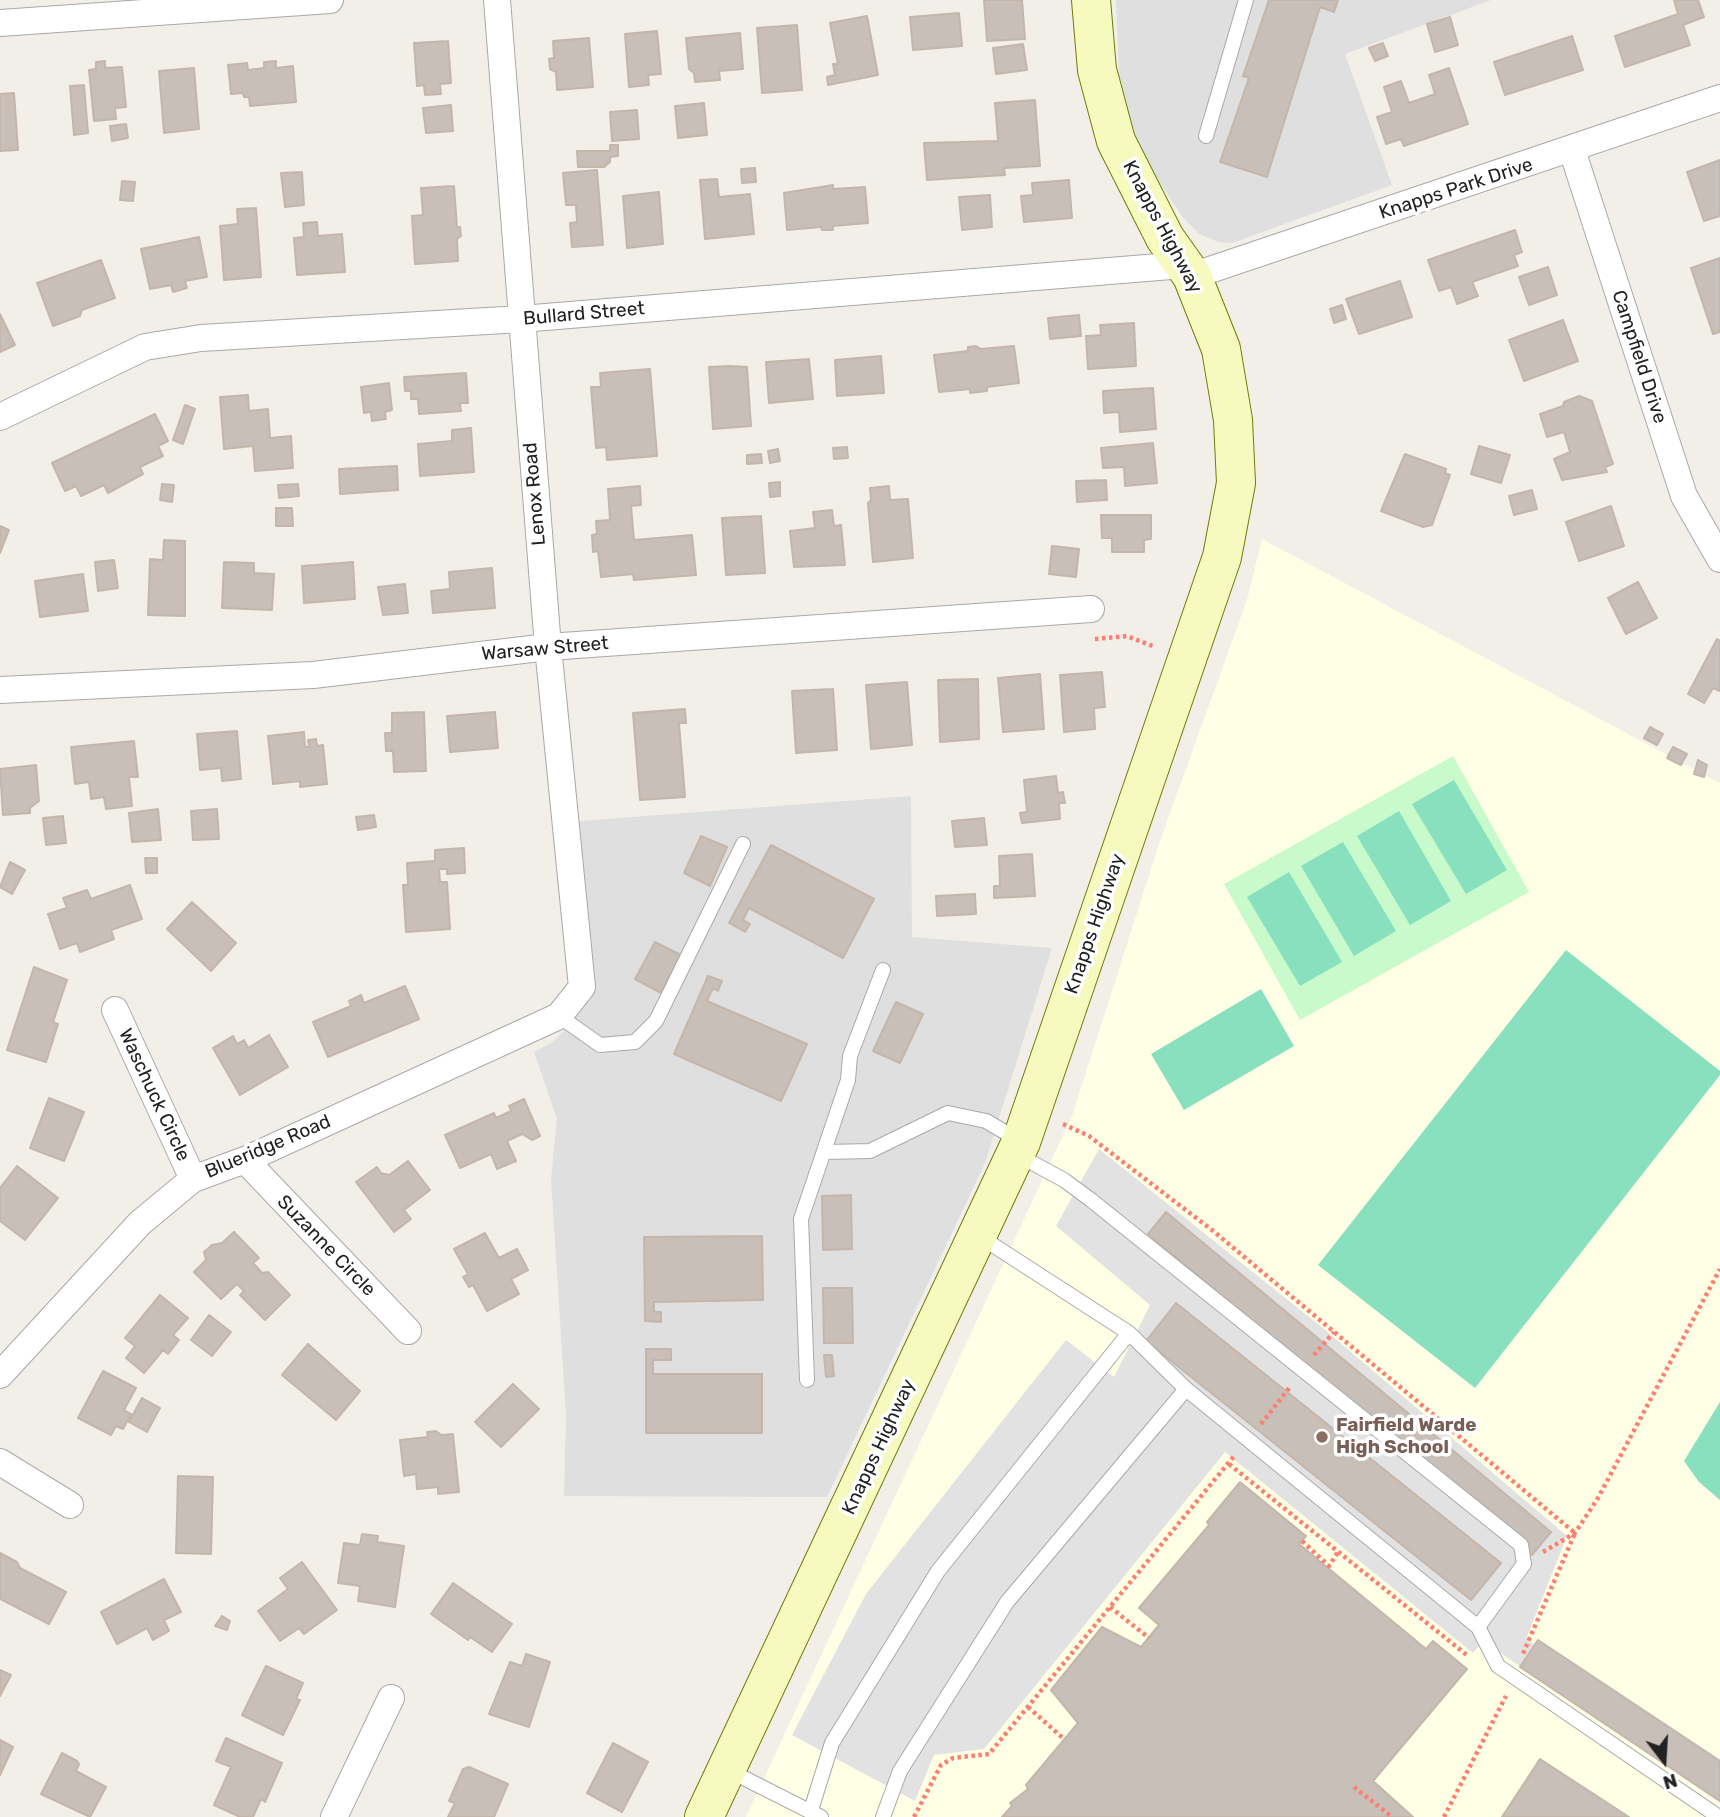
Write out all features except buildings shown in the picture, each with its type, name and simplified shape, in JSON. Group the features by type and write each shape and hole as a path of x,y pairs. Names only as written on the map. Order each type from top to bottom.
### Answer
{"street":[{"path":"0,23 330,0"},
{"name":"Lenox Road","path":"498,0 548,647 582,987"},
{"name":"Knapps Highway","path":"704,1817 979,1236 1018,1147 1222,557 1236,483 1233,420 1221,349 1187,271 1165,238 1115,141 1097,70 1091,0"},
{"name":"Knapps Park Drive","path":"1187,271 1572,150 1720,98"},
{"name":"Campfield Drive","path":"1572,150 1684,496 1720,559"},
{"name":"Bullard Street","path":"0,417 145,347 201,338 521,319 1187,271"},
{"name":"Warsaw Street","path":"0,690 313,675 548,647 1091,609"},
{"name":"Blueridge Road","path":"0,1375 140,1223 193,1179 245,1160 559,1016 582,987"},
{"name":"Waschuck Circle","path":"115,1010 193,1179"},
{"name":"Suzanne Circle","path":"245,1160 408,1331"},
{"path":"0,1462 70,1505"},
{"path":"334,1817 391,1698"}],"lane":[{"path":"1206,136 1246,0"},
{"path":"559,1016 600,1045 635,1042 656,1021 743,844"},
{"path":"807,1380 801,1219 826,1152 848,1080 850,1056 883,970"},
{"path":"826,1152 870,1151 947,1113 986,1121 1091,1200 1521,1545 1524,1564 1478,1627"},
{"path":"979,1236 1129,1333 1186,1389 1478,1627 1498,1667 1719,1817"},
{"path":"726,1770 816,1814 832,1743 938,1571 1129,1333"},
{"path":"883,1817 900,1771 1007,1602 1186,1389"}],"path":[{"path":"1085,639 1126,636 1155,647"},
{"path":"1063,1124 1089,1136"},
{"path":"1567,1536 1575,1533 1598,1498 1720,1269"},
{"path":"914,1817 941,1765 953,1758 989,1754 1334,1332"},
{"path":"1228,1464 1479,1665"},
{"path":"1302,1541 1329,1566 1338,1552"},
{"path":"1110,1607 1149,1638"},
{"path":"1497,1685 1506,1695"},
{"path":"1028,1707 1064,1739"},
{"path":"1354,1787 1392,1817"}],"shaded area":[{"path":"1116,0 1491,0 1345,54 1392,185 1232,243 1218,242 1198,233 1182,216 1148,165 1129,125 1120,97"},
{"name":"Fairfield Warde High School","path":"1262,539 1720,783 1720,1817 746,1817 1072,1116 1160,841 1247,600"},
{"path":"911,796 912,937 1052,948 985,1163 827,1497 564,1496 566,1414 551,1179 557,1119 534,1052 553,1042 575,1019 584,1006 591,980 579,821"},
{"path":"1099,1149 1324,1329 1567,1536 1526,1639 1720,1766 1720,1803 1483,1641 1473,1653 1225,1452 984,1749 934,1755 915,1801 792,1735 866,1594 1066,1340 1114,1377 1150,1305 1056,1226"}],"green space":[{"path":"1453,756 1529,892 1300,1020 1224,884"},
{"path":"1454,780 1507,870 1466,894 1412,804"},
{"path":"1399,811 1451,901 1410,925 1357,836"},
{"path":"1343,842 1396,931 1354,956 1301,866"},
{"path":"1289,872 1342,962 1300,986 1247,897"},
{"path":"1566,950 1720,1071 1720,1075 1475,1388 1318,1265"},
{"path":"1261,989 1294,1046 1184,1110 1151,1054"},
{"path":"1720,1402 1720,1500 1699,1482 1684,1461"}],"place":[{"name":"Fairfield Warde High School","path":"1322,1437"}]}
